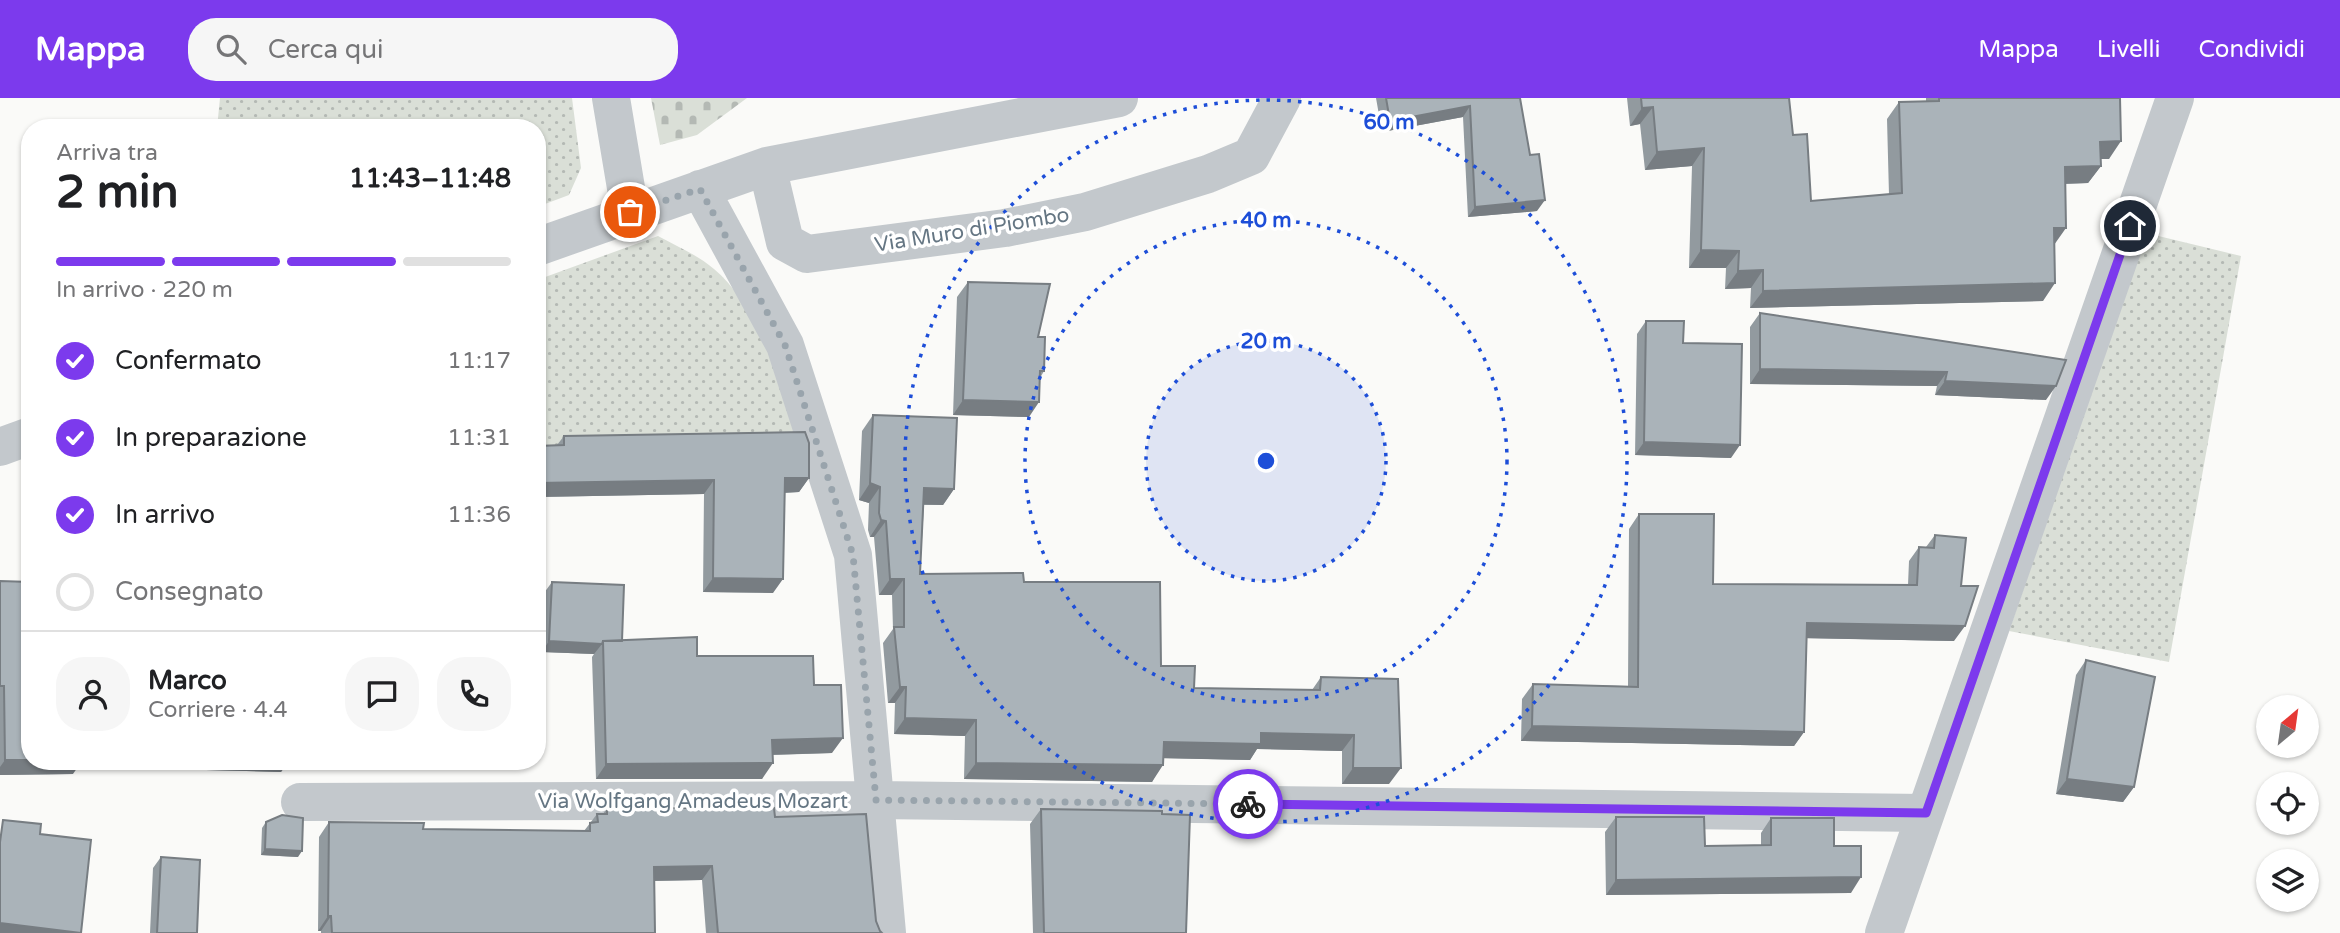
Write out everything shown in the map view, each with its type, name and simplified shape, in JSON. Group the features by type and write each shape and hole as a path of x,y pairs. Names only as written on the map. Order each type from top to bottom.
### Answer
{"street":[{"path":"611,98 630,212"},
{"path":"546,244 766,166 1119,98"},
{"name":"Via Muro di Piombo","path":"766,166 785,242 807,254 976,232 1085,212 1208,174 1251,156 1282,98"},
{"path":"1884,933 2175,98"},
{"path":"700,189 785,345 853,555 887,933"},
{"path":"0,447 21,439"},
{"name":"Via Wolfgang Amadeus Mozart","path":"300,802 876,800 1926,813"}],"green space":[{"path":"220,98 572,98 581,168 569,195 546,204 546,119 218,119"},
{"path":"651,98 747,98 697,135 660,145"},
{"path":"2146,233 2241,256 2169,662 2009,631"},
{"path":"658,236 694,255 714,269 743,303 780,373 808,440 546,448 546,277"}],"building":[{"path":"1386,98 1520,98 1530,155 1539,154 1545,200 1475,207 1470,106 1390,121"},
{"path":"1641,98 1789,98 1793,135 1807,134 1811,201 1902,193 1899,102 1939,101 1939,98 2120,98 2121,141 2100,142 2101,166 2065,167 2066,228 2054,228 2055,283 1763,291 1763,270 1738,271 1739,251 1701,250 1704,148 1657,152 1653,107 1642,108"},
{"path":"968,282 1050,284 1038,337 1045,337 1044,371 1040,371 1039,402 963,400"},
{"path":"1760,313 2066,360 2056,386 1945,381 1947,372 1760,369"},
{"path":"1646,321 1684,321 1683,343 1742,344 1740,445 1644,442"},
{"path":"873,415 957,418 954,489 924,488 920,574 1023,573 1024,582 1160,582 1161,666 1195,666 1194,688 1320,690 1321,677 1398,679 1401,768 1353,768 1354,735 1261,733 1261,744 1164,742 1163,765 976,763 976,720 905,718 906,687 900,687 894,627 904,627 904,579 890,579 886,521 881,520 879,513 880,487 870,483"},
{"path":"805,432 809,443 809,478 785,478 783,579 713,578 714,480 546,483 546,446 564,445 564,436"},
{"path":"1639,514 1714,514 1713,584 1917,585 1919,547 1934,548 1935,535 1966,538 1961,586 1978,586 1965,626 1807,623 1804,732 1532,726 1533,684 1638,687"},
{"path":"0,581 21,582 21,760 5,760 4,686 0,686"},
{"path":"552,582 624,585 622,641 603,641 602,644 549,641"},
{"path":"697,637 697,656 813,656 814,685 841,685 843,738 772,740 773,763 606,764 603,641"},
{"path":"2086,660 2155,677 2134,787 2067,779"},
{"path":"607,808 774,808 775,817 866,814 876,921 882,933 718,933 712,866 654,867 655,933 332,933 331,916 328,916 329,822 424,823 423,829 590,831 590,823 598,822 597,814 607,814"},
{"path":"1041,809 1162,811 1162,814 1190,815 1186,933 1044,933"},
{"path":"282,815 303,818 302,851 265,849 266,822"},
{"path":"1616,817 1704,817 1705,846 1771,845 1771,818 1834,818 1834,846 1861,846 1861,877 1616,880"},
{"path":"3,820 41,824 40,834 91,840 81,933 0,923 0,842"},
{"path":"161,857 200,860 197,933 157,933"}],"way so far":[{"path":"630,212 700,189 785,345 853,555 876,800 1248,804"}],"route":[{"path":"1248,804 1926,813 2130,226"}]}
